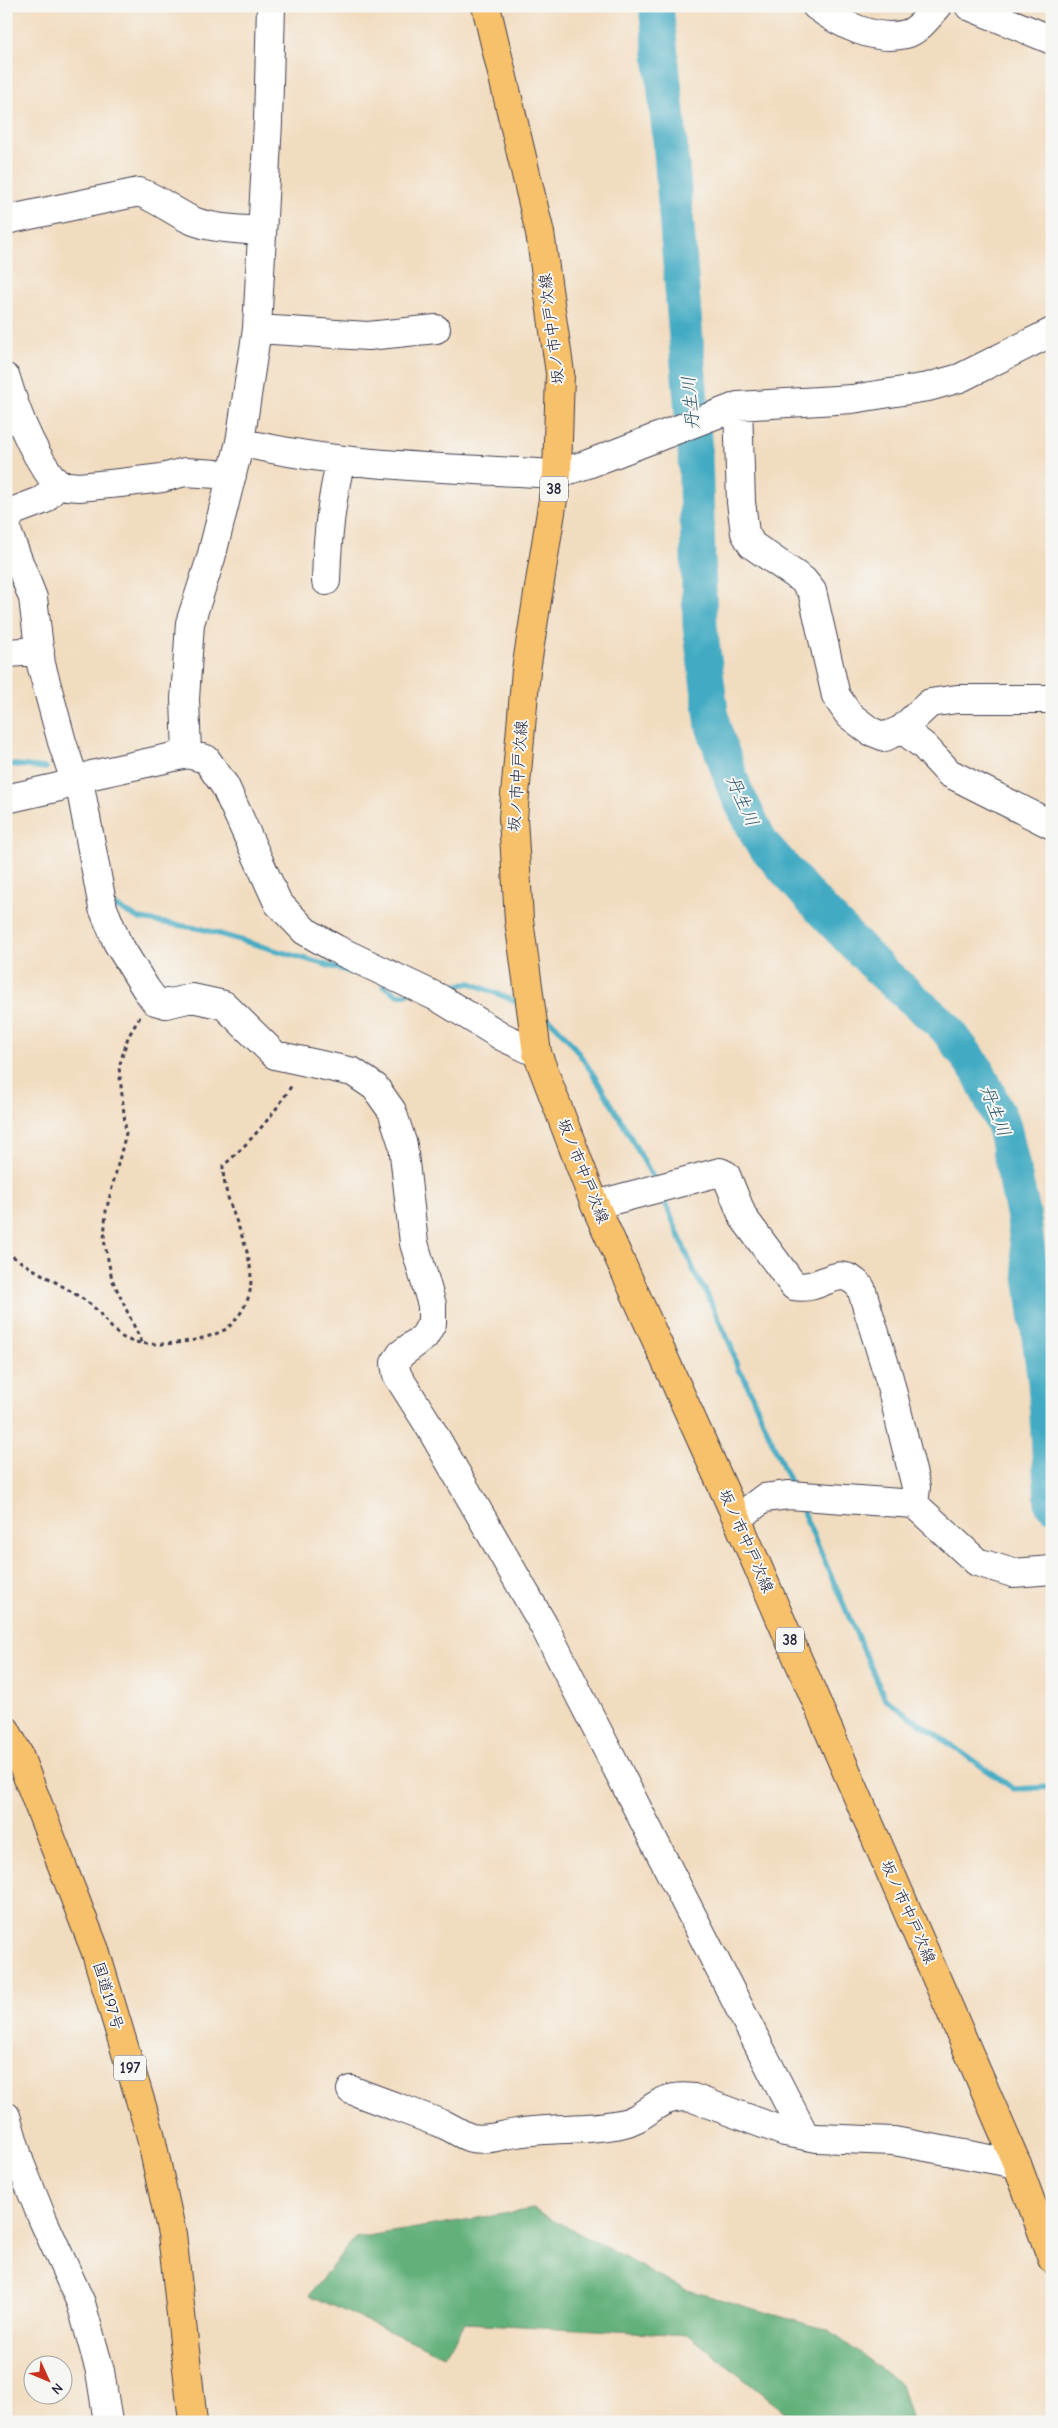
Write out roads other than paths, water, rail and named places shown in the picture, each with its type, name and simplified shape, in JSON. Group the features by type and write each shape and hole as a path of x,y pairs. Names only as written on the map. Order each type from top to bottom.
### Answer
{"main road":[{"name":"坂ノ市中戸次線","path":"486,6 540,233 560,373 557,474 526,670 513,818 519,920 537,1053 595,1205 737,1519 1017,2164 1052,2258"},
{"name":"国道197号","path":"6,1730 18,1754 95,1950 150,2133 172,2234 193,2422"}],"street":[{"path":"187,754 184,699 190,623 211,558 240,442 257,329 268,122 271,6"},
{"path":"816,6 860,31 886,35 907,34 922,23 938,6"},
{"path":"969,6 1052,40"},
{"path":"6,220 139,192 155,198 192,220 221,228 261,231"},
{"path":"257,329 368,336 436,329"},
{"path":"240,442 282,452 342,460 557,474 588,464 735,407 852,399 928,387 960,378 1052,332"},
{"path":"6,378 13,401 35,450 46,471 58,485 79,487 120,483 162,478 185,472 232,475"},
{"path":"735,407 741,502 745,533 752,545 803,580 812,591 836,696 849,715 870,731 885,737 902,729 930,703 957,699 1052,699"},
{"path":"326,581 327,542 335,485 342,460"},
{"path":"58,485 43,500 14,511 6,521 8,534 33,598 40,650 62,742 77,780 103,908 117,942 155,1000 166,1004 192,998 224,1005 275,1055 353,1072 375,1087 392,1111 403,1145 414,1243 432,1305 432,1323 424,1337 401,1354 396,1363 397,1375 433,1432 544,1626 805,2136"},
{"path":"6,654 40,650"},
{"path":"902,729 924,746 949,773 1052,825"},
{"path":"6,799 187,754 206,759 225,786 278,904 305,931 336,950 435,997 503,1037 537,1053"},
{"path":"595,1205 720,1172 726,1175 743,1217 794,1286 805,1288 844,1275 852,1278 861,1288 889,1378 916,1487 914,1504"},
{"path":"737,1519 764,1498 789,1495 914,1504 977,1562 1013,1573 1052,1570"},
{"path":"351,2090 447,2126 471,2138 487,2139 518,2132 567,2130 622,2124 642,2115 662,2100 680,2096 693,2098 785,2132 805,2136 894,2141 1017,2164"},
{"path":"6,2116 20,2163 43,2220 81,2303 100,2371 108,2422"}],"waterway":[{"name":"丹生川","path":"656,6 670,141 695,450 700,626 713,726 735,790 761,842 812,900 880,970 946,1028 978,1071 1004,1127 1023,1213 1045,1383 1052,1504"},
{"path":"6,764 46,768"},
{"path":"113,905 140,919 202,929 361,975"},
{"path":"441,988 471,983 522,1004"},
{"path":"384,986 398,995 407,994"},
{"path":"539,1013 553,1023 586,1063 655,1181"},
{"path":"662,1195 696,1276 706,1292 731,1346 738,1370 743,1375 792,1487"},
{"path":"799,1503 885,1699 1014,1789 1052,1787"}]}
